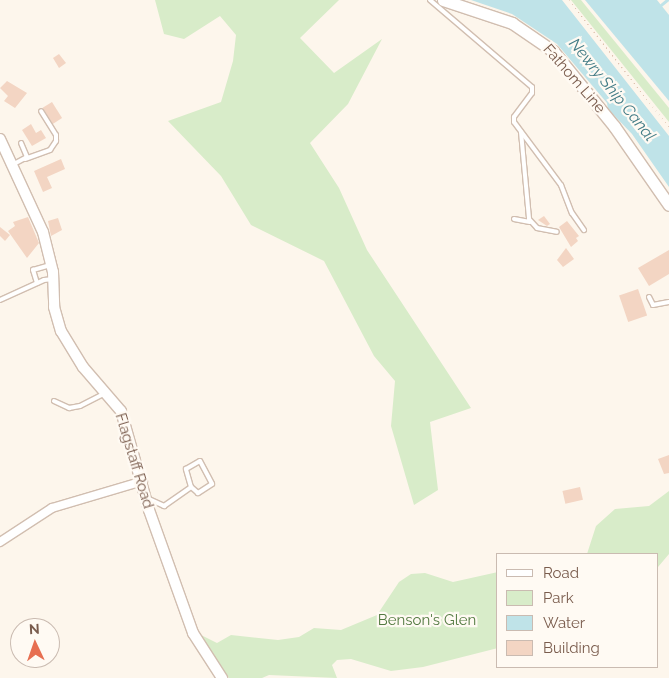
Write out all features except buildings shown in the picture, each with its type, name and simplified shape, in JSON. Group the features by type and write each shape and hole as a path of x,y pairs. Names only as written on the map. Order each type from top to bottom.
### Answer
{"main road":[{"name":"Fathom Line","path":"443,0 512,23 553,51 614,126 669,205"}],"street":[{"name":"Flagstaff Road","path":"0,139 43,232 51,265 54,307 61,331 84,367 107,391 126,425 147,499 193,633 222,678"},
{"path":"0,542 52,508 142,481"}],"lane":[{"path":"430,0 528,82 532,93 514,116 514,122 561,186 572,213 584,230"},
{"path":"12,165 52,149 56,142 56,134 41,111"},
{"path":"520,130 527,174 525,207 530,222 536,228 557,232"},
{"path":"21,143 25,159"},
{"path":"514,219 530,222"},
{"path":"37,283 33,270 51,265"},
{"path":"0,300 37,283 53,279"},
{"path":"649,298 653,306 669,302"},
{"path":"54,401 69,408 80,406 107,391"},
{"path":"200,461 212,484 198,492 191,488 186,469 200,461"},
{"path":"147,499 164,506 191,488"}],"path":[{"path":"569,0 669,127"}],"green space":[{"path":"155,0 339,0 300,38 334,73 382,39 348,104 310,143 339,188 367,250 471,408 430,422 438,490 414,505 391,426 395,381 374,356 324,261 251,225 221,176 168,121 221,102 233,61 236,35 220,16 184,39 164,34"},
{"path":"571,0 581,0 669,108 669,122"},
{"path":"669,491 669,554 659,566 659,553 587,553 596,526 615,509 649,506"},
{"name":"Benson's Glen","path":"497,572 497,648 423,667 391,671 351,659 337,660 332,665 337,678 269,675 262,678 229,678 199,634 217,643 231,635 278,640 299,637 314,628 341,630 377,615 399,582 411,574 425,573 453,582"}],"water":[{"name":"Newry Ship Canal","path":"471,0 562,0 669,136 669,187 632,134 608,109 607,103 557,44 512,14"},
{"path":"585,0 657,0 669,15 669,101"}],"waterway":[{"path":"661,5 667,0"}]}
